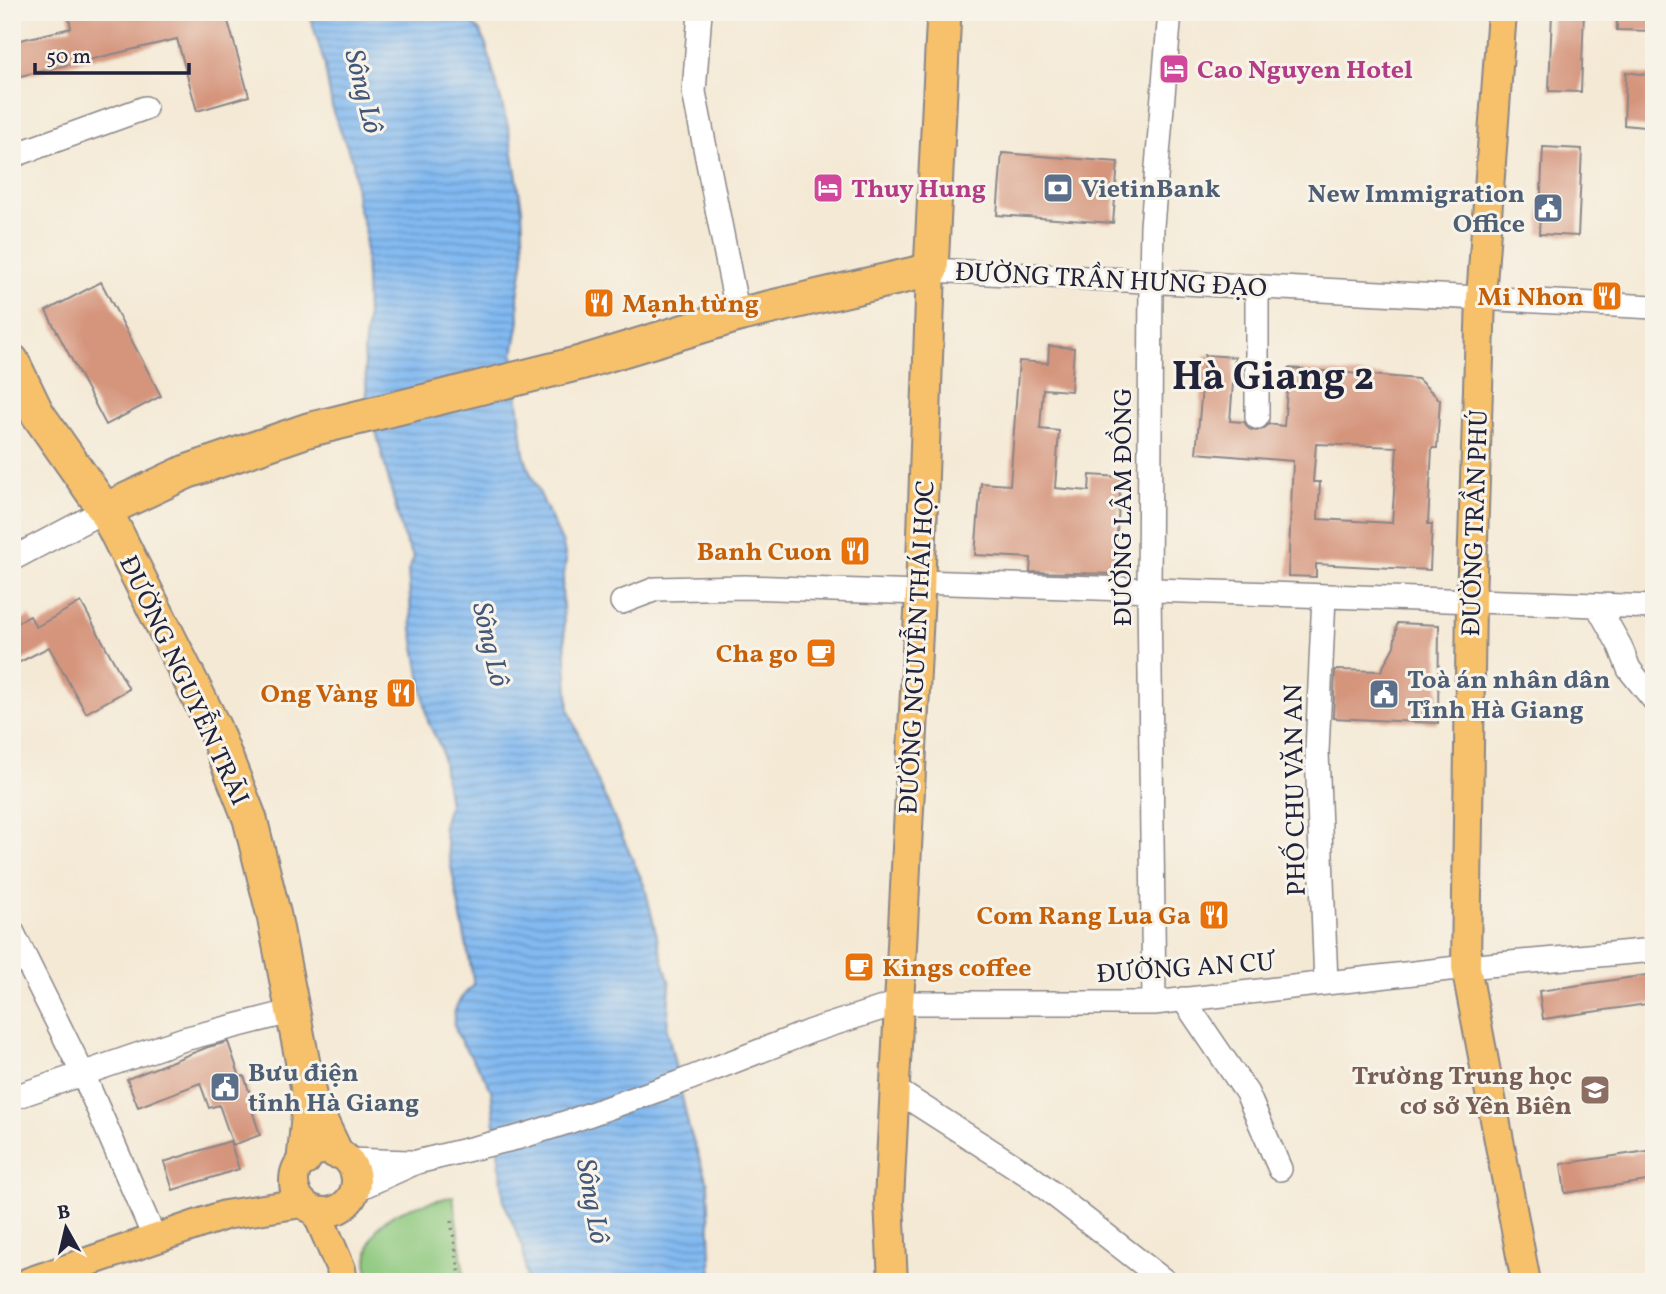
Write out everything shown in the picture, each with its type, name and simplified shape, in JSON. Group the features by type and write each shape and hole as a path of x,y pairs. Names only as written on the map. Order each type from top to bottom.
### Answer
{"highway":[{"name":"ĐƯỜNG NGUYỄN THÁI HỌC","path":"931,270 944,12"},
{"name":"ĐƯỜNG TRẦN HƯNG ĐẠO","path":"105,510 186,472 308,430 580,362 738,315 931,270"},
{"name":"ĐƯỜNG NGUYỄN TRÃI","path":"12,361 37,412 105,510 214,728 250,819 294,1011 320,1161"}],"main road":[{"name":"ĐƯỜNG TRẦN PHÚ","path":"1502,12 1481,298 1471,601 1466,967 1526,1282"},
{"name":"ĐƯỜNG NGUYỄN THÁI HỌC","path":"893,1282 889,1200 920,588 931,270"},
{"path":"29,1282 225,1215 320,1161 356,1174 329,1203 225,1215"},
{"path":"320,1161 294,1188 329,1203"},
{"path":"329,1203 342,1275"}],"street":[{"path":"700,12 694,92 738,315"},
{"name":"ĐƯỜNG LÂM ĐỒNG","path":"1154,1003 1149,590 1151,281 1152,226 1170,12"},
{"path":"12,156 145,108"},
{"name":"ĐƯỜNG TRẦN HƯNG ĐẠO","path":"931,270 1654,307"},
{"path":"1256,417 1257,287"},
{"path":"12,559 105,510"},
{"path":"622,602 656,589 745,587 1149,590 1654,607"},
{"name":"PHỐ CHU VĂN AN","path":"1324,596 1317,752 1326,983"},
{"path":"1597,605 1629,669 1654,700"},
{"path":"12,931 82,1072 155,1239"},
{"name":"ĐƯỜNG AN CƯ","path":"417,1162 520,1137 571,1121 657,1091 730,1061 898,1003 1154,1003 1466,967 1654,950"},
{"path":"1183,999 1247,1093 1280,1168"},
{"path":"12,1098 184,1038 294,1011"},
{"path":"896,1090 1030,1175 1166,1282"},
{"path":"320,1161 417,1162"},
{"path":"329,1203 417,1162"}],"path":[{"path":"451,1221 461,1282"}],"green space":[{"path":"453,1196 465,1282 368,1282 367,1259 370,1242 377,1229 401,1211"}],"water":[{"name":"Sông Lô","path":"309,12 461,12 480,31 486,45 509,130 522,208 524,257 518,297 519,321 513,354 524,454 563,544 566,560 562,589 569,710 645,887 670,984 667,1029 689,1128 708,1184 712,1282 527,1282 523,1248 504,1202 491,1090 459,1038 455,1026 454,1013 460,1000 473,986 473,979 443,825 449,805 441,748 428,722 412,629 408,571 414,558 403,536 367,396 364,352 367,321 365,230 357,203 353,162 333,112 324,62"}],"building":[{"path":"68,12 214,12 215,17 226,14 249,96 197,111 177,39 12,78 12,42 71,28"},
{"path":"1552,12 1584,12 1581,92 1549,91"},
{"path":"1617,12 1654,12 1654,31 1617,30"},
{"path":"1626,72 1654,76 1654,128 1624,125"},
{"path":"1543,147 1582,149 1578,236 1539,234"},
{"name":"VietinBank","path":"1002,153 1118,162 1113,223 997,215"},
{"path":"101,282 161,396 106,425 46,311"},
{"path":"1049,346 1074,348 1071,391 1043,389 1040,429 1059,431 1055,488 1089,491 1090,475 1121,477 1114,574 1030,572 1031,558 975,555 981,483 1010,485 1019,361 1048,363"},
{"path":"1205,355 1235,357 1230,421 1244,422 1249,429 1256,431 1269,424 1284,426 1289,368 1418,379 1440,400 1437,448 1432,448 1428,524 1432,524 1430,570 1316,564 1316,577 1288,576 1293,461 1196,453","holes":["1316,444 1397,447 1392,523 1318,519 1320,482 1313,482"]},
{"path":"81,602 129,689 86,713 49,647 12,666 12,625 30,616 36,627"},
{"name":"Toà án nhân dân Tỉnh Hà Giang","path":"1397,623 1439,625 1438,723 1333,718 1335,670 1381,671 1394,646"},
{"path":"1654,974 1654,1003 1543,1019 1539,991"},
{"path":"228,1042 240,1077 244,1076 260,1135 233,1145 219,1105 209,1108 200,1083 138,1107 127,1079 208,1047"},
{"path":"230,1141 239,1169 173,1190 164,1162"},
{"path":"1654,1150 1654,1180 1565,1193 1561,1164"}],"place":[{"name":"Cao Nguyen Hotel","path":"1174,69"},
{"name":"Thuy Hung","path":"828,188"},
{"name":"VietinBank","path":"1058,188"},
{"name":"New Immigration Office","path":"1548,208"},
{"name":"Mi Nhon","path":"1607,296"},
{"name":"Mạnh từng","path":"599,303"},
{"name":"Banh Cuon","path":"855,551"},
{"name":"Cha go","path":"821,653"},
{"name":"Ong Vàng","path":"401,693"},
{"name":"Toà án nhân dân Tỉnh Hà Giang","path":"1384,694"},
{"name":"Com Rang Lua Ga","path":"1214,915"},
{"name":"Kings coffee","path":"859,967"},
{"name":"Bưu điện tỉnh Hà Giang","path":"225,1087"},
{"name":"Trường Trung học cơ sở Yên Biên","path":"1595,1090"}],"district":[{"name":"Hà Giang 2","path":"1273,375"}]}
